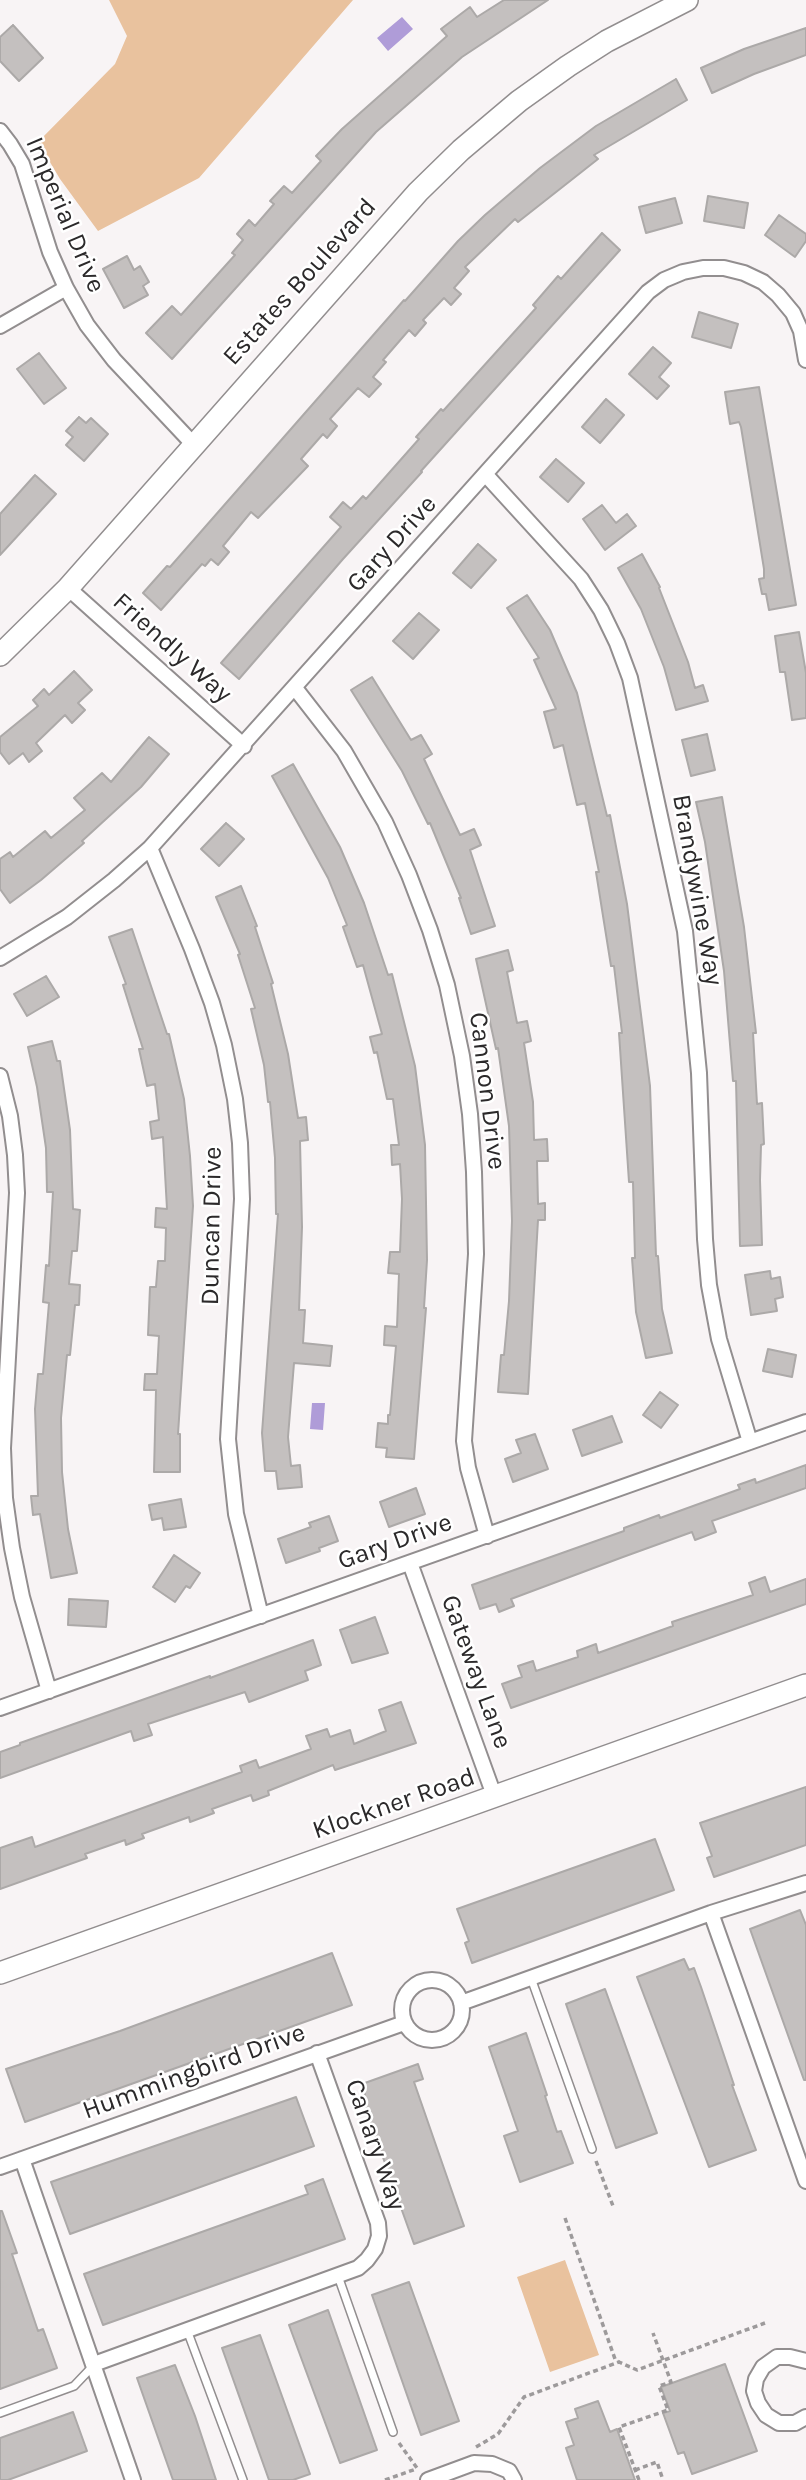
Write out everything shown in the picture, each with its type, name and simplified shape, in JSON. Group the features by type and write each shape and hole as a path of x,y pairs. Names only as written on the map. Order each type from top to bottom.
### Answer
{"street":[{"name":"Estates Boulevard","path":"0,654 68,588 418,192 461,150 519,101 568,66 607,41 687,0"},
{"name":"Imperial Drive","path":"0,131 22,164 50,252 87,325 114,360 194,445"},
{"name":"Gary Drive","path":"0,958 67,917 150,848 648,292 664,280 702,268 724,268 763,282 793,313 801,331 806,360"},
{"path":"0,326 66,288"},
{"name":"Brandywine Way","path":"486,475 581,579 601,610 630,678 685,931 699,1073 709,1285 719,1339 750,1442"},
{"name":"Friendly Way","path":"68,588 244,746"},
{"name":"Cannon Drive","path":"295,688 344,751 385,822 422,908 447,985 462,1056 474,1172 476,1254 464,1441 467,1468 487,1536"},
{"name":"Duncan Drive","path":"150,848 212,1003 235,1099 242,1199 228,1439 236,1514 261,1616"},
{"path":"0,1076 12,1129 17,1193 3,1448 5,1498 22,1597 49,1691"},
{"name":"Gary Drive","path":"0,1708 806,1422"},
{"name":"Gateway Lane","path":"410,1563 495,1798"},
{"name":"Klockner Road","path":"0,1973 806,1685"},
{"path":"461,2003 711,1913 806,1883"},
{"path":"711,1913 806,2181"},
{"path":"432,1980 450,1986 461,2003 463,2013 460,2023 447,2037 437,2040 418,2037 404,2023 402,2003 407,1994 422,1982 432,1980"},
{"name":"Hummingbird Drive","path":"0,2167 404,2023"},
{"name":"Canary Way","path":"94,2364 358,2268 375,2249 379,2223 317,2053"},
{"path":"22,2159 133,2480"},
{"path":"806,2361 777,2357 763,2367 756,2379 754,2391 766,2415 779,2423 795,2423 806,2417"},
{"path":"428,2480 474,2463 492,2464 509,2471 514,2480"}],"lane":[{"path":"530,1978 592,2149"},
{"path":"338,2275 393,2432"},
{"path":"187,2330 243,2480"},
{"path":"0,2413 74,2386 94,2364"}],"path":[{"path":"592,2149 613,2206"},
{"path":"565,2218 615,2359 619,2362 637,2370 765,2323"},
{"path":"639,2480 619,2427 668,2410 659,2386 671,2382 653,2333"},
{"path":"474,2449 498,2434 524,2397 619,2362"},
{"path":"393,2432 417,2469"},
{"path":"635,2470 657,2462 663,2480"},
{"path":"385,2480 429,2465"}],"shaded area":[{"path":"109,0 353,0 199,178 98,231 60,179 38,142 115,64 127,36"},
{"path":"402,17 413,29 388,51 377,38"},
{"path":"312,1403 325,1403 323,1430 310,1429"},
{"path":"565,2260 599,2355 550,2372 517,2277"}],"building":[{"path":"504,0 548,0 462,57 376,132 172,359 146,333 172,306 181,315 235,255 232,253 243,240 237,234 249,220 255,226 274,204 270,201 284,186 292,193 321,161 316,156 342,129 447,36 441,29 470,7 477,17"},
{"path":"13,25 43,58 19,81 0,61 0,37"},
{"path":"806,28 806,55 712,93 701,68 744,49"},
{"path":"676,79 687,100 594,155 598,159 518,222 515,219 465,267 469,271 454,288 461,294 451,305 444,298 423,320 426,323 415,336 409,330 383,360 386,362 373,377 381,384 369,397 358,388 330,419 337,426 327,438 323,434 301,459 308,466 258,518 251,512 223,546 229,552 218,565 211,559 205,566 202,564 161,610 143,593 167,566 170,567 458,241 540,168 596,126"},
{"path":"708,196 748,203 744,228 704,221"},
{"path":"675,198 682,223 646,233 639,207"},
{"path":"779,215 806,234 806,241 795,257 765,235"},
{"path":"602,233 620,250 239,679 221,663 341,527 330,517 343,502 351,509 363,496 366,499 419,439 416,437 536,308 533,305 558,276 561,279"},
{"path":"127,256 134,270 140,266 149,282 143,286 148,295 124,308 103,269"},
{"path":"699,312 738,324 731,348 692,337"},
{"path":"653,347 671,363 659,377 669,386 657,399 629,374"},
{"path":"39,353 66,388 44,404 17,369"},
{"path":"759,387 796,605 769,610 759,579 764,578 764,569 741,427 739,422 730,424 725,392"},
{"path":"606,399 624,415 600,443 582,427"},
{"path":"79,417 86,423 91,418 108,434 84,461 66,445 73,437 66,431"},
{"path":"556,459 584,483 568,502 540,477"},
{"path":"35,475 56,494 0,555 0,514"},
{"path":"602,505 616,523 627,514 636,526 605,550 583,519"},
{"path":"478,544 496,560 471,588 453,573"},
{"path":"642,554 660,587 695,688 703,685 708,701 676,710 664,667 641,609 618,568"},
{"path":"527,595 550,630 577,693 607,816 610,815 627,904 650,1086 656,1256 662,1309 672,1353 646,1358 636,1312 632,1258 635,1258 633,1182 629,1182 619,1033 622,1033 614,966 611,966 596,872 599,872 585,803 577,805 563,745 554,748 544,712 556,709 534,660 539,658 507,608"},
{"path":"419,613 439,630 413,659 393,641"},
{"path":"799,632 806,673 806,718 792,720 785,672 780,672 775,636"},
{"path":"74,671 92,690 78,703 85,710 72,723 65,715 36,743 42,751 29,762 23,753 9,764 0,752 0,737 38,706 33,700 44,689 49,695"},
{"path":"372,677 411,740 421,735 432,754 424,759 460,835 474,829 481,845 470,850 495,926 471,934 461,898 430,823 428,824 402,771 351,690"},
{"path":"707,734 715,770 691,776 682,740"},
{"path":"149,737 169,754 141,787 82,841 84,843 10,903 0,889 0,859 10,852 13,857 45,831 51,838 85,810 74,798 102,773 111,782"},
{"path":"293,764 340,847 364,903 388,975 392,974 415,1066 425,1145 427,1260 426,1308 414,1459 386,1457 387,1448 376,1447 378,1423 388,1424 390,1415 396,1346 384,1345 385,1326 397,1327 399,1274 388,1273 390,1252 400,1252 402,1199 400,1164 392,1165 391,1145 399,1145 393,1099 387,1099 377,1052 374,1053 370,1037 382,1034 363,965 357,967 343,927 347,925 328,878 272,776"},
{"path":"722,797 744,927 756,1033 753,1033 757,1104 762,1103 764,1144 761,1145 760,1180 762,1245 740,1246 736,1081 733,1081 724,971 705,842 696,802"},
{"path":"226,823 244,839 219,866 201,849"},
{"path":"241,886 257,926 255,927 273,983 271,984 288,1054 298,1118 306,1117 308,1140 300,1141 302,1227 299,1310 305,1310 303,1343 332,1346 330,1366 294,1363 288,1437 291,1466 300,1465 302,1487 278,1489 276,1471 265,1471 262,1433 278,1214 270,1102 251,1009 255,1008 238,955 240,954 216,897"},
{"path":"132,929 169,1034 184,1099 190,1156 193,1206 178,1434 180,1472 154,1472 156,1390 144,1390 145,1374 157,1374 159,1336 148,1335 150,1287 156,1287 158,1261 165,1261 166,1228 155,1227 156,1208 167,1209 163,1137 152,1139 150,1122 159,1120 155,1084 147,1086 139,1049 143,1049 123,985 126,984 109,937"},
{"path":"508,950 513,970 507,972 517,1023 527,1021 531,1041 524,1043 533,1102 534,1140 547,1139 548,1161 537,1161 538,1204 545,1203 545,1220 538,1220 528,1394 498,1392 509,1301 512,1221 509,1126 498,1048 496,1049 476,959"},
{"path":"46,976 59,997 27,1016 14,994"},
{"path":"52,1041 57,1061 60,1061 70,1130 73,1209 80,1210 77,1251 72,1251 69,1284 80,1285 79,1305 75,1305 70,1355 67,1355 61,1418 62,1472 68,1529 77,1573 51,1578 40,1514 33,1515 31,1496 38,1496 35,1409 38,1374 43,1374 49,1303 43,1302 46,1265 49,1266 53,1192 47,1192 46,1148 28,1047"},
{"path":"770,1271 771,1279 780,1277 783,1297 775,1299 777,1311 751,1315 745,1275"},
{"path":"768,1349 796,1355 792,1377 763,1371"},
{"path":"660,1392 678,1405 661,1428 643,1415"},
{"path":"612,1416 622,1442 582,1456 573,1430"},
{"path":"535,1434 548,1469 513,1482 505,1459 521,1453 516,1440"},
{"path":"806,1465 806,1488 712,1521 716,1532 695,1540 692,1532 623,1557 511,1599 514,1606 499,1612 496,1604 480,1609 472,1585 624,1531 624,1528 659,1515 660,1518 740,1489 738,1485 755,1479 756,1483"},
{"path":"416,1488 425,1514 389,1527 380,1502"},
{"path":"181,1499 186,1527 164,1530 162,1518 152,1520 149,1505"},
{"path":"329,1516 338,1541 319,1548 320,1551 286,1563 278,1539 311,1527 309,1523"},
{"path":"174,1555 200,1573 190,1588 186,1586 175,1602 153,1587"},
{"path":"765,1577 770,1592 806,1579 806,1604 511,1708 502,1684 522,1677 518,1666 533,1661 536,1671 578,1657 577,1651 596,1644 598,1653 673,1626 672,1622 753,1595 749,1583"},
{"path":"69,1599 108,1601 106,1627 68,1625"},
{"path":"375,1617 388,1653 352,1663 340,1630"},
{"path":"313,1640 321,1665 305,1671 308,1680 249,1702 245,1692 148,1724 152,1735 134,1741 131,1731 0,1778 0,1752 20,1743"},
{"path":"401,1702 416,1743 335,1770 333,1765 268,1791 269,1795 253,1801 251,1795 212,1809 214,1813 190,1822 189,1817 142,1834 144,1838 126,1845 125,1840 85,1854 87,1858 0,1889 0,1848 32,1837 35,1847 242,1772 240,1766 256,1760 259,1768 311,1749 306,1736 327,1729 330,1737 350,1730 354,1744 386,1731 379,1710"},
{"path":"806,1787 806,1845 714,1877 707,1858 712,1856 700,1823"},
{"path":"655,1839 674,1890 472,1963 465,1943 469,1941 457,1909"},
{"path":"800,1910 806,1925 806,2080 750,1929"},
{"path":"332,1953 352,2005 25,2122 6,2069 120,2031"},
{"path":"684,1959 689,1970 694,1968 756,2150 709,2167 637,1977"},
{"path":"605,1989 657,2133 616,2148 566,2004"},
{"path":"526,2033 557,2132 561,2131 573,2163 520,2182 504,2136 518,2131 489,2047"},
{"path":"418,2064 423,2079 414,2082 464,2226 414,2244 361,2096 365,2095 362,2084"},
{"path":"296,2097 314,2146 70,2234 51,2182"},
{"path":"323,2179 345,2239 103,2325 84,2274 308,2194 305,2186"},
{"path":"0,2211 17,2253 12,2254 38,2331 43,2329 57,2368 0,2389"},
{"path":"409,2282 459,2421 421,2435 372,2295"},
{"path":"328,2310 377,2450 340,2463 289,2325"},
{"path":"260,2335 310,2474 293,2480 269,2480 222,2348"},
{"path":"725,2364 757,2451 692,2474 684,2452 678,2454 663,2413 670,2411 661,2387"},
{"path":"175,2365 216,2480 173,2480 137,2378"},
{"path":"598,2401 610,2432 617,2429 635,2480 577,2480 566,2448 574,2445 566,2422 578,2418 575,2409"},
{"path":"73,2412 87,2451 8,2480 0,2480 0,2438"}]}
